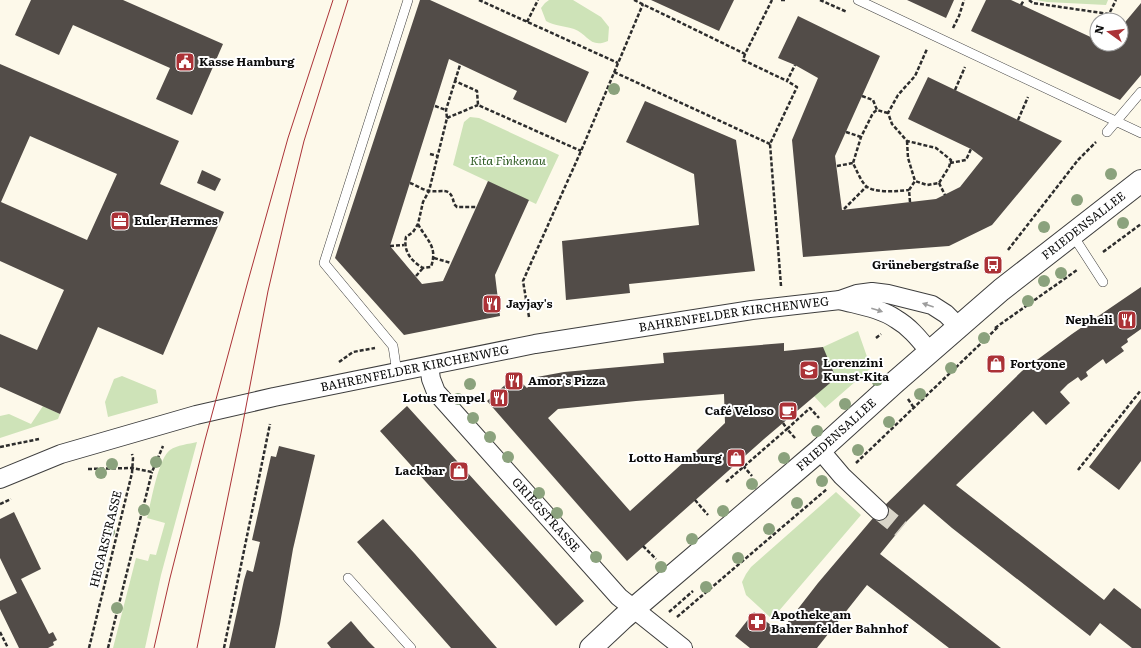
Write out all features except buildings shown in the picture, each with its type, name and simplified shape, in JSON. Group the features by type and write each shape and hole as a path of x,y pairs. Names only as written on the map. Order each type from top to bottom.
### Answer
{"street":[{"name":"FRIEDENSALLEE","path":"591,648 820,450 1012,281 1141,181"},
{"name":"BAHRENFELDER KIRCHENWEG","path":"0,479 61,454 196,416 274,397 535,344 752,310 840,300 857,294 872,292 888,294 932,305 946,314 959,327"},
{"name":"BAHRENFELDER KIRCHENWEG","path":"840,300 883,312 897,320 914,333 930,352"},
{"name":"GRIEGSTRASSE","path":"429,366 431,379 436,392 619,597 683,648"},
{"path":"820,450 842,476 879,511"}],"lane":[{"path":"397,373 393,346 324,263 408,0"},
{"path":"858,0 1141,134"},
{"path":"1107,132 1141,92"},
{"path":"1072,234 1103,282"},
{"path":"348,578 411,648"}],"path":[{"path":"479,0 618,63"},
{"path":"527,22 538,0"},
{"path":"634,0 745,54"},
{"path":"772,0 743,60 797,86 770,144 781,287"},
{"path":"781,0 786,0"},
{"path":"1021,5 1024,0"},
{"path":"1029,0 1033,3 1095,12"},
{"path":"1110,12 1116,0"},
{"path":"529,317 523,281 581,151 643,4"},
{"path":"927,49 914,76 898,95 888,113 892,124 907,141 936,148 951,160 939,183"},
{"path":"423,268 412,260 404,245 406,237 413,232 418,224 423,202 429,191 447,118 446,110 460,65"},
{"path":"787,81 795,65"},
{"path":"955,90 965,67"},
{"path":"614,72 770,144"},
{"path":"454,81 477,91 478,105"},
{"path":"862,96 873,100 877,110"},
{"path":"1018,120 1028,96"},
{"path":"447,118 478,105 581,151"},
{"path":"435,106 446,110"},
{"path":"877,110 888,113"},
{"path":"877,110 873,113 867,123 853,163 866,187 892,192 909,190"},
{"path":"846,132 861,137"},
{"path":"1008,250 1078,160 1107,132"},
{"path":"907,141 908,158 915,181"},
{"path":"950,163 966,160 971,150"},
{"path":"430,154 438,156"},
{"path":"836,166 853,163"},
{"path":"915,181 927,185 939,183"},
{"path":"910,202 909,190 915,181"},
{"path":"410,183 429,191 444,190 450,194 453,198 454,204 457,207 476,207"},
{"path":"939,183 945,195"},
{"path":"844,209 866,187"},
{"path":"416,276 423,268 431,267 434,258 433,246 418,224"},
{"path":"1002,324 1141,224"},
{"path":"390,246 404,245"},
{"path":"434,258 451,263"},
{"path":"1078,470 1141,390"},
{"path":"726,482 810,408 819,418"},
{"path":"783,423 795,438"},
{"path":"224,648 270,424"},
{"name":"HEGARSTRASSE","path":"88,648 132,468 133,458 128,435"},
{"path":"739,461 752,476"},
{"path":"86,469 132,468"},
{"path":"108,648 152,472"},
{"path":"0,504 14,497"},
{"path":"695,500 708,515"},
{"path":"644,546 658,561"},
{"path":"0,632 8,648"}],"green space":[{"path":"549,0 573,0 601,17 609,27 608,41 602,43 593,42 579,31 546,21 541,8"},
{"path":"1036,0 1108,0 1106,5 1047,2"},
{"name":"Kita Finkenau","path":"470,117 479,118 559,155 536,204 453,165 464,122"},
{"path":"858,331 871,368 825,408 814,396 823,347"},
{"path":"122,376 156,390 158,403 108,417 105,402 114,379"},
{"path":"43,406 60,414 58,419 0,438 0,416 9,414 31,424"},
{"path":"197,442 161,575 145,648 113,648 136,558 148,561 150,554 156,555 165,523 147,518 162,462 173,448"},
{"path":"836,492 861,515 772,619 746,595 742,582 746,574 751,567"}],"tunnel":[{"path":"879,511 901,529"}],"tram line":[{"path":"154,648 205,440 248,281 288,138 333,0"},
{"path":"197,648 241,433 268,291 304,141 348,0"}],"place":[{"name":"Kasse Hamburg","path":"185,62"},
{"name":"Euler Hermes","path":"120,221"},
{"name":"Grünebergstraße","path":"993,265"},
{"name":"Jayjay's","path":"492,304"},
{"name":"Nepheli","path":"1127,320"},
{"name":"Fortyone","path":"996,364"},
{"name":"Lorenzini Kunst-Kita","path":"809,370"},
{"name":"Amor's Pizza","path":"514,381"},
{"name":"Lotus Tempel","path":"499,398"},
{"name":"Café Veloso","path":"788,411"},
{"name":"Lotto Hamburg","path":"736,458"},
{"name":"Lackbar","path":"459,471"},
{"name":"Apotheke am Bahrenfelder Bahnhof","path":"757,622"}]}
